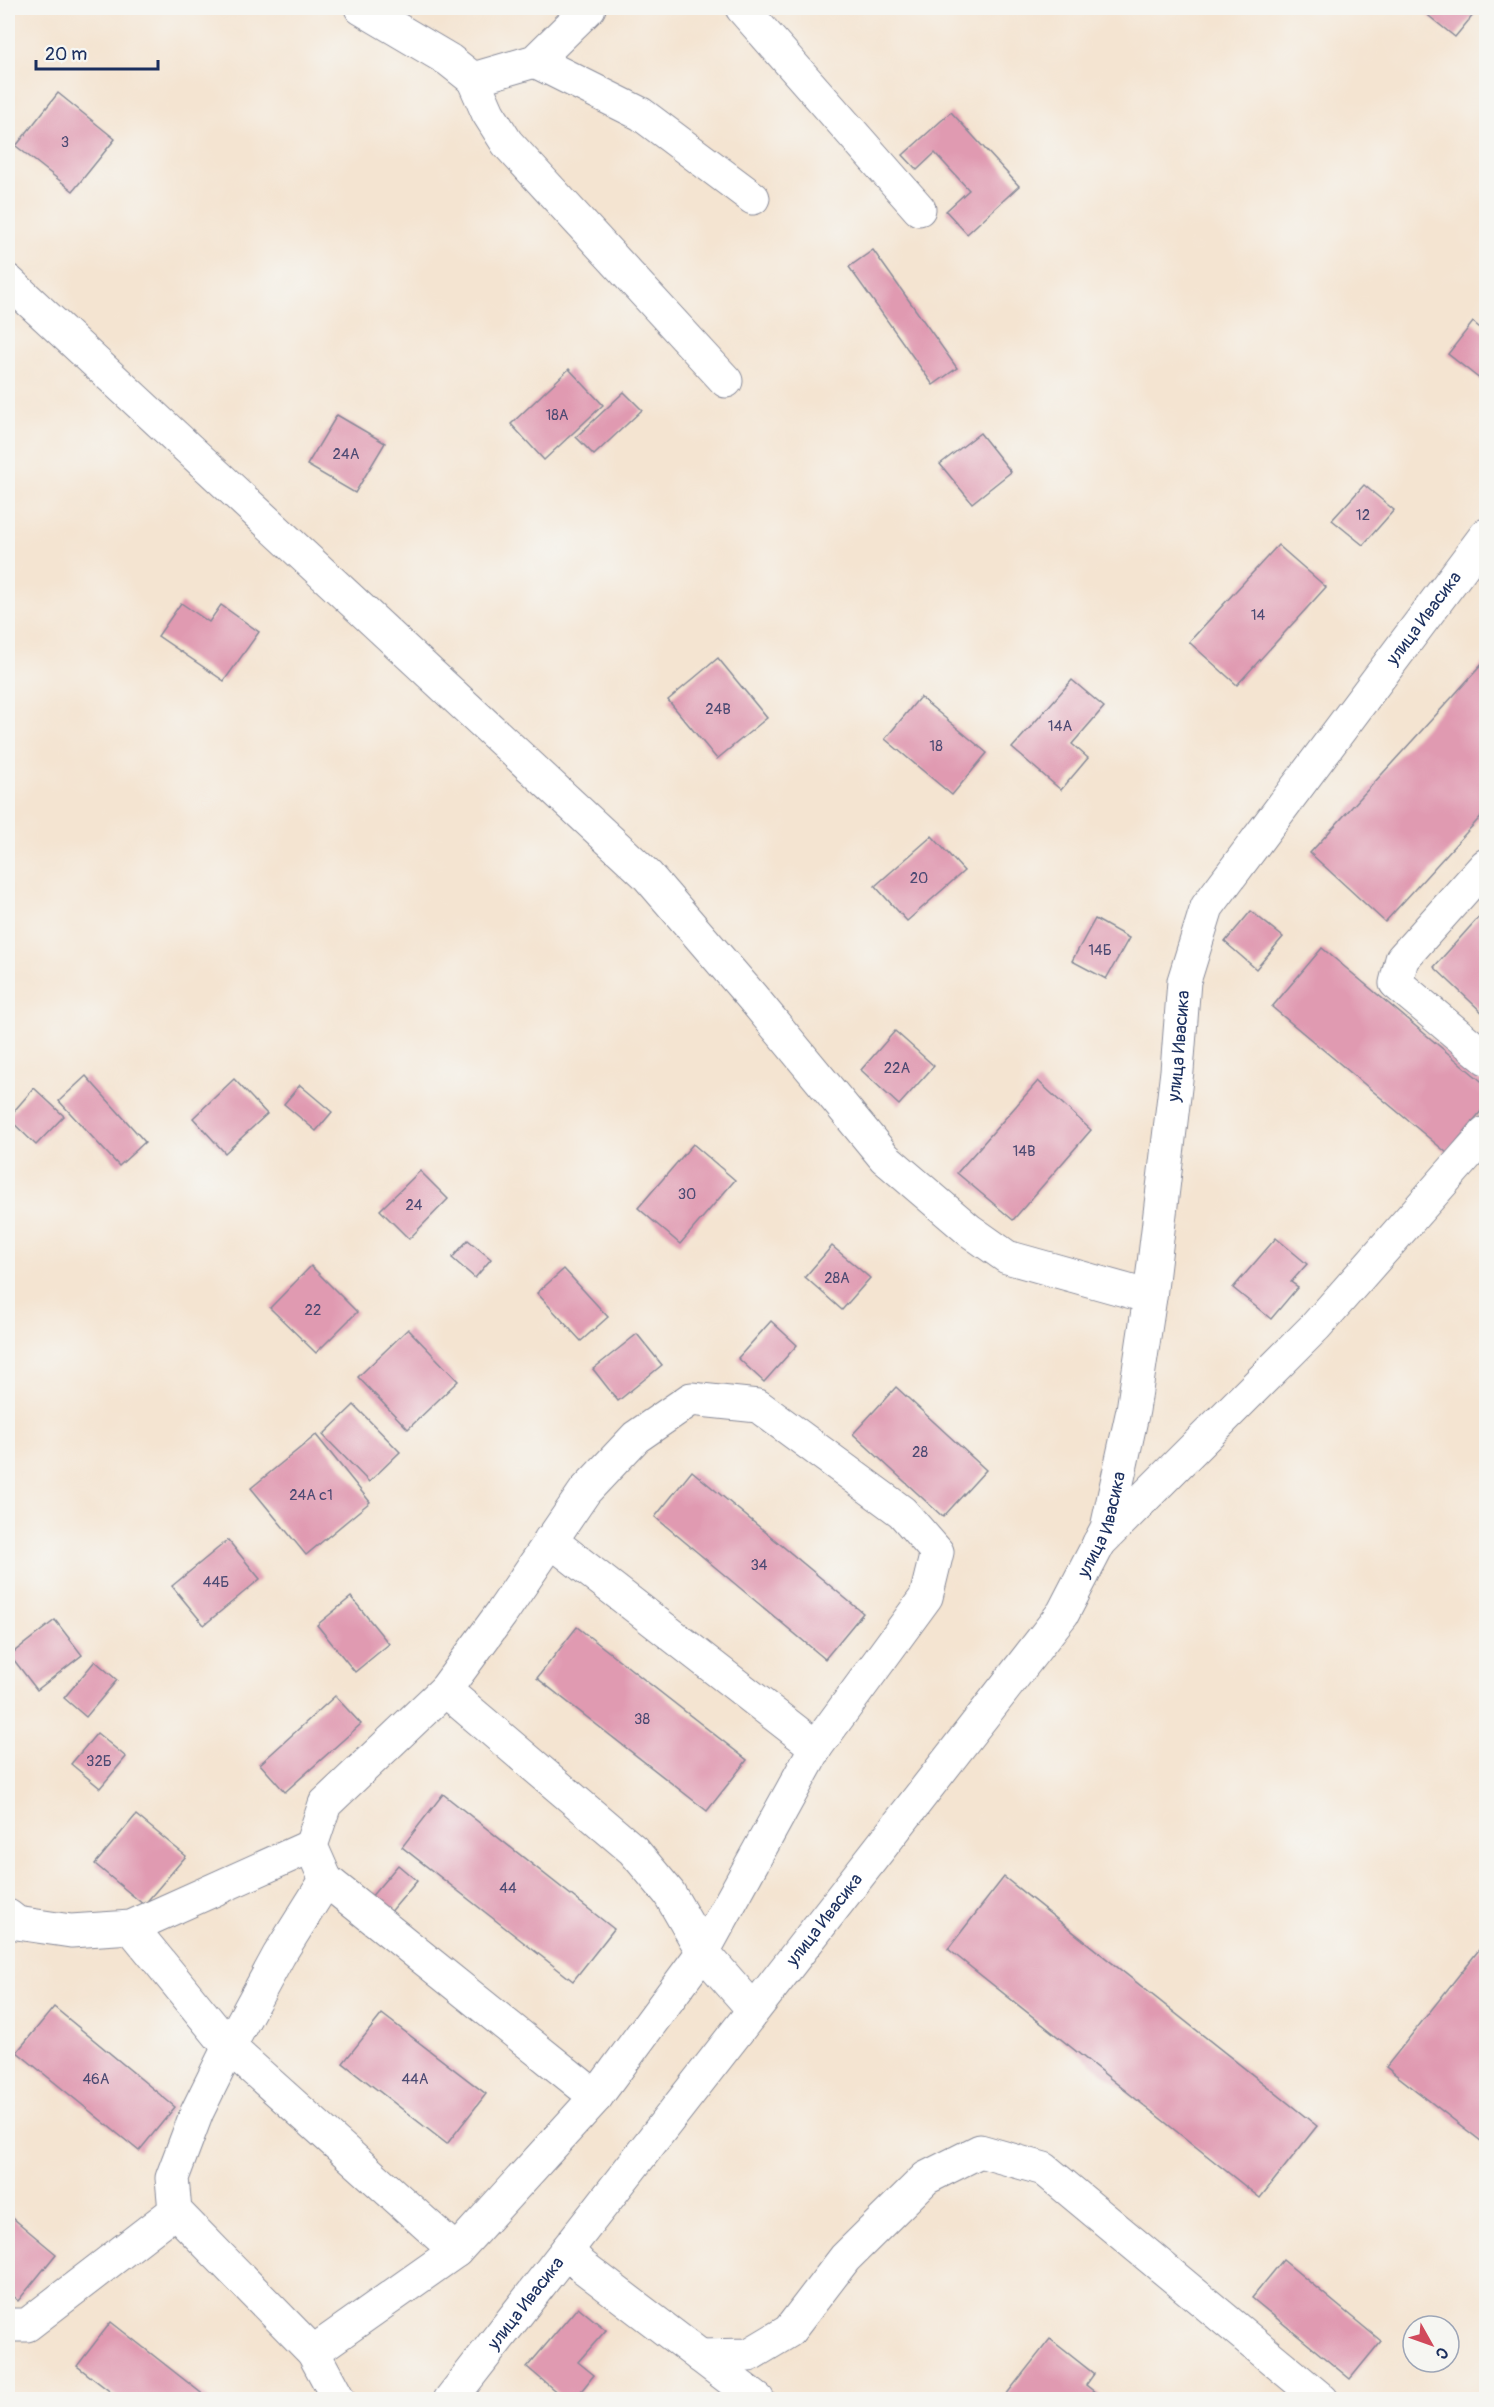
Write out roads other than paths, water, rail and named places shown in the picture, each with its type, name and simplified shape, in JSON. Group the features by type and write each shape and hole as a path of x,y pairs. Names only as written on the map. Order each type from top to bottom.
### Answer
{"main road":[{"path":"361,8 449,60 472,79 488,113 507,143 726,381"},
{"path":"472,79 535,61 589,8"},
{"path":"742,8 919,209"},
{"path":"535,61 641,114 753,198"},
{"path":"8,280 647,875 752,997 885,1158 969,1230 1007,1257 1150,1298"},
{"name":"улица Ивасика","path":"450,2400 1063,1612 1107,1528 1131,1420 1150,1298 1177,1071 1184,981 1207,907 1486,535"},
{"path":"1486,865 1402,959 1396,983 1486,1058"},
{"path":"1099,1543 1316,1326 1486,1132"},
{"path":"313,2352 456,2251 597,2097 703,1952 816,1747 927,1597 937,1552 902,1512 758,1406 691,1399 636,1437 585,1491 501,1614 445,1690 326,1804 311,1846 326,1880 597,2097"},
{"path":"550,1540 816,1747"},
{"path":"445,1690 633,1850 669,1893 703,1952 753,2008"},
{"path":"8,1916 17,1923 71,1931 131,1927 311,1846"},
{"path":"326,1880 279,1955 229,2047 197,2112 172,2178 175,2211 313,2352 339,2400"},
{"path":"131,1927 229,2047 456,2251"},
{"path":"700,2356 749,2355 789,2331 844,2258 926,2178 980,2151 1044,2169 1322,2400"},
{"path":"8,2325 27,2325 175,2211"},
{"path":"567,2250 582,2266 758,2400"}]}
